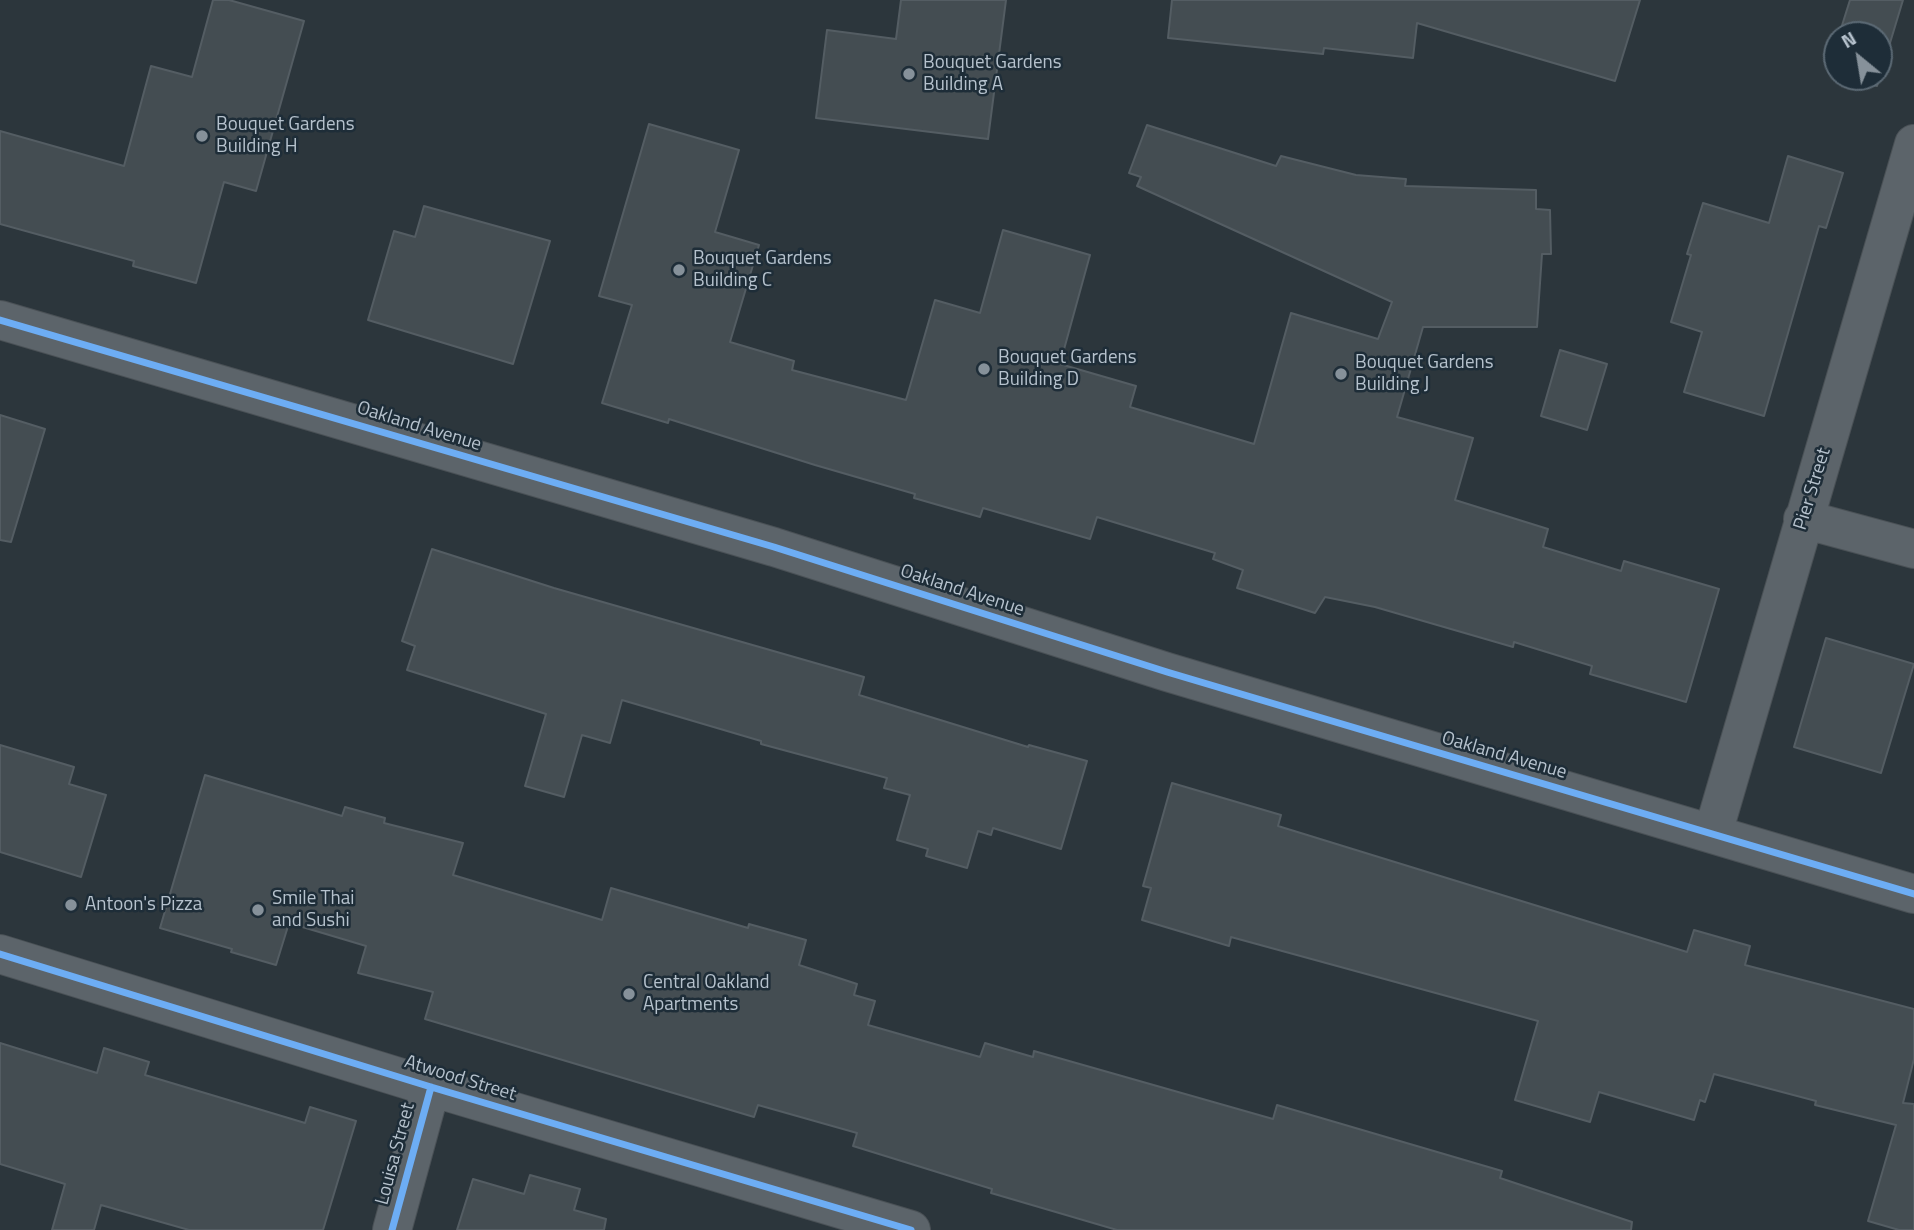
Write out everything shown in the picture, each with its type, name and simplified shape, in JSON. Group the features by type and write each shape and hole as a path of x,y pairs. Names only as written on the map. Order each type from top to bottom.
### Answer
{"street":[{"name":"Pier Street","path":"1713,834 1803,519 1912,158"},
{"name":"Oakland Avenue","path":"0,320 774,547 1167,672 1914,894"},
{"path":"1803,519 1914,549"},
{"name":"Atwood Street","path":"0,954 431,1087 911,1230"},
{"name":"Louisa Street","path":"392,1230 431,1087"}],"building":[{"name":"Bouquet Gardens Building H","path":"213,0 229,0 304,21 256,191 224,182 196,283 133,266 134,261 0,224 0,131 124,166 151,66 192,77"},
{"name":"Bouquet Gardens Building A","path":"901,0 1006,0 988,139 816,118 827,30 896,39"},
{"path":"1172,0 1640,0 1615,81 1417,23 1413,58 1324,48 1323,54 1168,38"},
{"path":"1850,0 1903,0 1893,33 1893,21 1843,21"},
{"path":"649,124 739,150 715,232 759,245 730,342 794,361 792,370 906,400 935,300 980,313 1003,230 1090,255 1060,364 1136,386 1130,407 1254,444 1291,313 1378,339 1392,302 1137,186 1141,177 1129,173 1147,125 1276,166 1281,156 1356,175 1406,179 1405,186 1536,190 1536,209 1550,210 1551,254 1542,254 1537,327 1423,327 1397,417 1473,438 1455,500 1548,529 1543,547 1621,571 1624,561 1719,589 1686,702 1590,674 1592,666 1514,642 1513,647 1375,607 1325,597 1315,613 1237,588 1243,570 1213,559 1215,553 1097,517 1090,539 983,508 980,517 914,498 915,494 669,419 668,423 602,403 632,305 599,296"},
{"path":"1788,156 1843,173 1826,228 1819,226 1764,416 1684,392 1702,332 1671,322 1691,255 1687,254 1703,203 1769,223"},
{"path":"424,206 550,241 513,364 368,320 394,231 415,237"},
{"path":"1560,350 1607,364 1587,430 1541,416"},
{"path":"0,415 45,429 11,542 0,540"},
{"path":"432,549 554,588 864,677 859,695 1028,747 1029,745 1087,761 1061,849 993,828 991,835 978,831 967,868 926,856 928,849 897,840 910,795 884,788 887,778 761,744 761,741 622,700 610,743 582,735 564,797 525,786 546,714 407,670 415,646 402,641"},
{"path":"1826,638 1914,664 1881,773 1794,747"},
{"path":"0,745 74,767 69,784 106,795 81,877 0,852"},
{"path":"205,775 342,816 345,807 385,818 384,823 463,843 453,875 602,920 611,888 748,928 749,924 806,940 799,965 857,984 854,995 875,1001 868,1025 980,1057 985,1043 1033,1057 1034,1051 1273,1119 1277,1105 1502,1171 1500,1178 1632,1222 1631,1230 1117,1230 991,1193 992,1189 853,1146 857,1133 758,1105 754,1117 425,1019 433,992 358,973 366,946 289,923 276,965 160,928"},
{"path":"1172,783 1281,815 1278,826 1687,952 1694,930 1750,946 1745,965 1914,1009 1914,1059 1903,1103 1914,1104 1914,1230 1899,1230 1868,1221 1896,1125 1815,1105 1816,1101 1714,1074 1705,1102 1700,1100 1694,1120 1599,1092 1590,1122 1515,1100 1538,1021 1231,937 1229,946 1142,920 1151,888 1143,886"},
{"path":"0,1043 97,1073 104,1048 149,1062 145,1075 305,1123 310,1107 356,1121 323,1230 189,1230 101,1205 94,1230 52,1230 65,1184 0,1164"},
{"path":"530,1175 580,1189 574,1210 606,1219 604,1230 457,1230 473,1179 524,1194"}],"cycle path":[{"path":"0,320 774,547 1167,672 1914,894"},
{"path":"0,954 431,1087 911,1230"},
{"path":"392,1230 431,1087"}],"place":[{"name":"Bouquet Gardens Building A","path":"909,74"},
{"name":"Bouquet Gardens Building H","path":"202,136"},
{"name":"Bouquet Gardens Building C","path":"679,270"},
{"name":"Bouquet Gardens Building D","path":"984,369"},
{"name":"Bouquet Gardens Building J","path":"1341,374"},
{"name":"Antoon's Pizza","path":"71,905"},
{"name":"Smile Thai and Sushi","path":"258,910"},
{"name":"Central Oakland Apartments","path":"629,994"}]}
